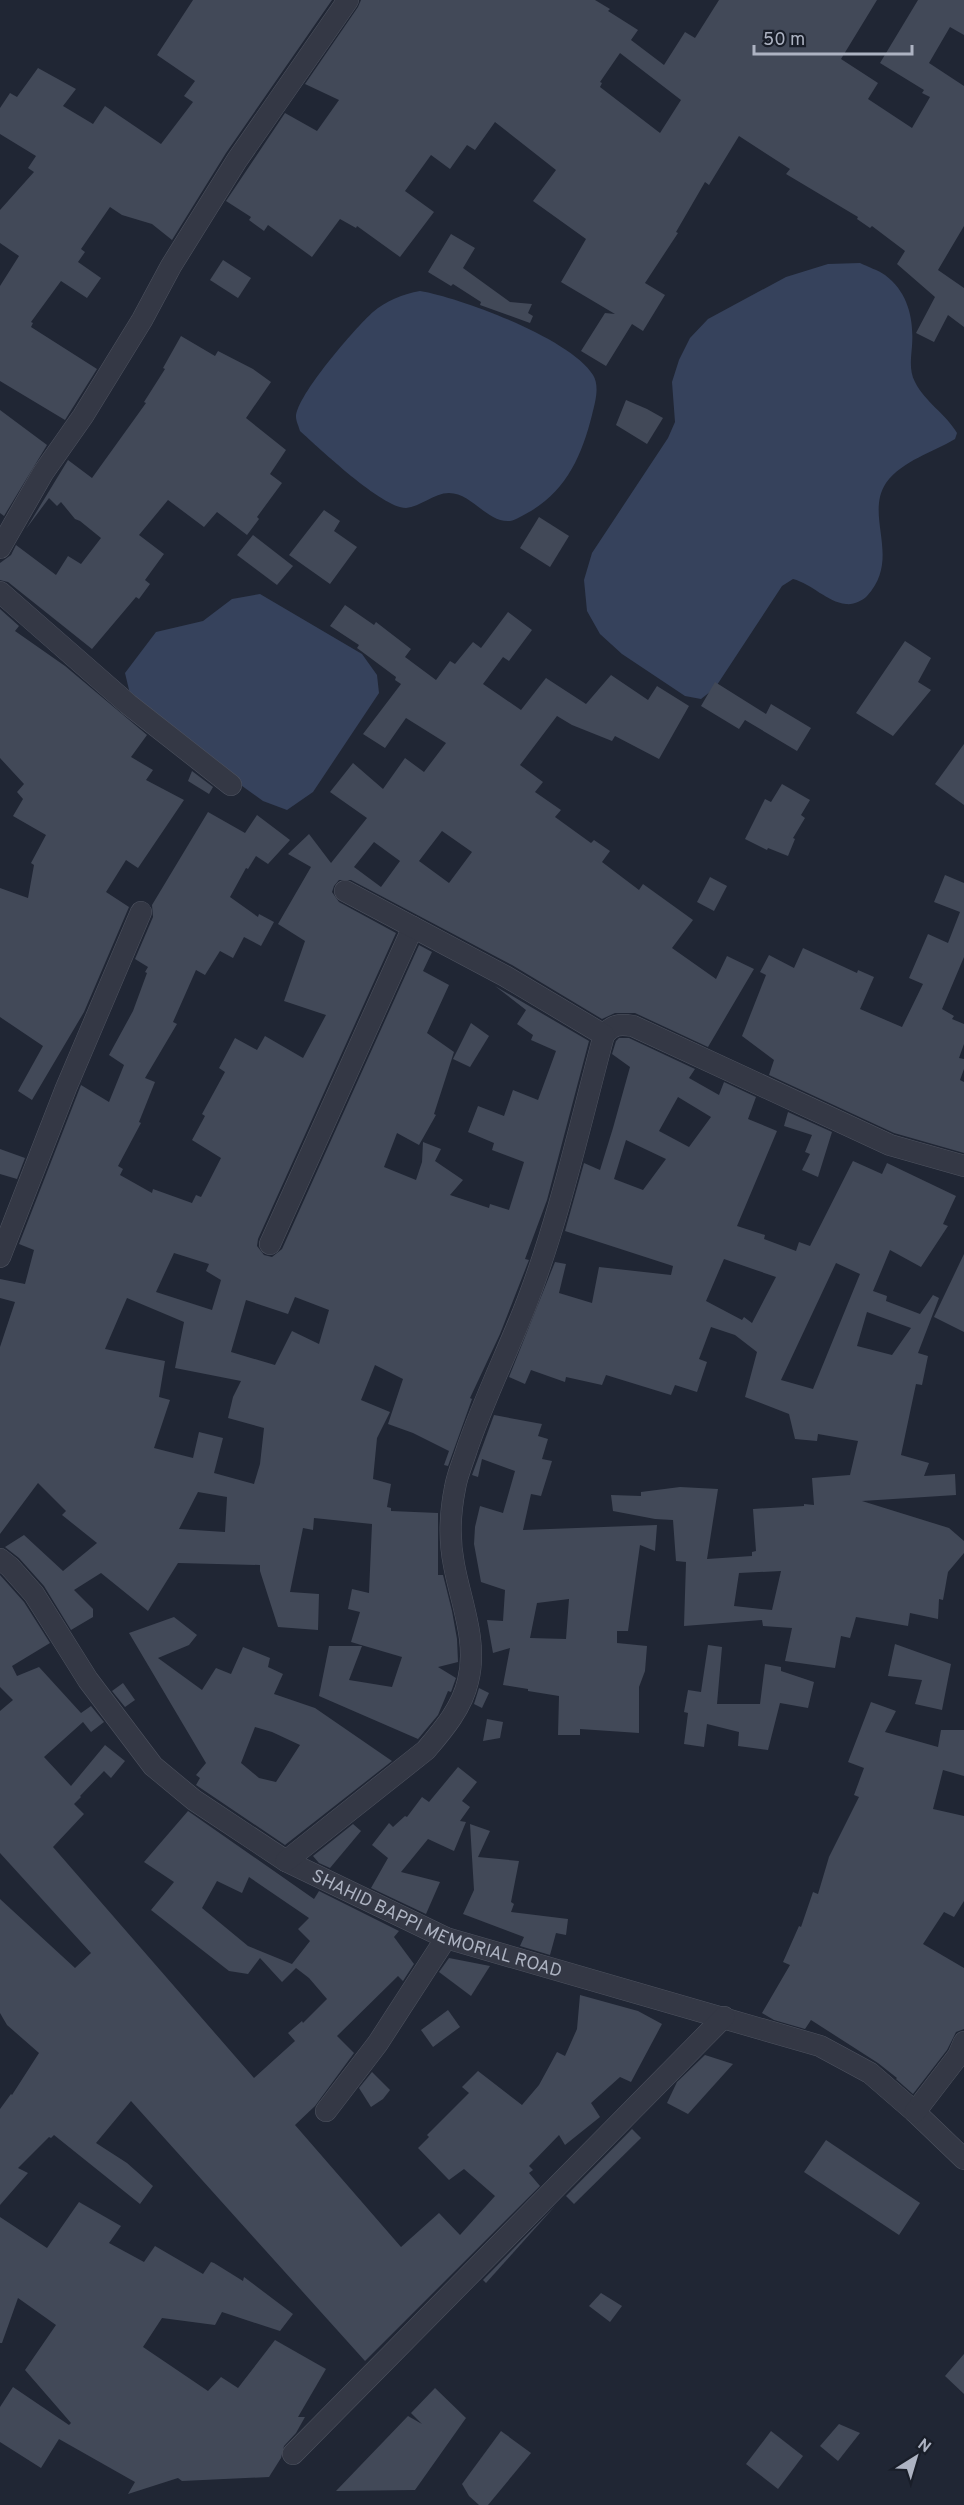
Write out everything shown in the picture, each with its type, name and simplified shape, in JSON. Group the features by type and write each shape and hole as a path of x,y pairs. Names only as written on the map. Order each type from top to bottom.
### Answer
{"street":[{"path":"0,548 43,473 95,396 171,266 237,160 348,0"},
{"path":"0,592 128,704 231,784"},
{"path":"345,891 505,976 604,1035"},
{"path":"0,1257 66,1088 141,912"},
{"path":"270,1244 412,927"},
{"path":"286,1861 426,1750 444,1729 459,1704 468,1681 471,1656 469,1624 453,1564 450,1524 455,1486 477,1420 527,1300 559,1202 604,1035 611,1027 620,1024 633,1026 890,1145 964,1166"},
{"name":"SHAHID BAPPI MEMORIAL ROAD","path":"0,1559 34,1594 88,1680 153,1766 194,1800 286,1861 446,1938 820,2046 870,2073 964,2158"},
{"path":"326,2111 378,2043 446,1938"},
{"path":"293,2454 724,2017"},
{"path":"915,2112 958,2056 964,2042"}],"water":[{"path":"860,263 885,275 899,289 904,298 912,326 913,378 924,396 957,433 955,439 901,468 886,483 880,496 879,509 882,567 877,582 867,596 854,603 839,603 793,579 782,586 715,688 701,699 685,696 622,654 600,634 587,611 584,580 592,553 668,438 675,422 672,382 679,360 690,338 708,319 786,277 828,264"},
{"path":"420,291 462,302 540,334 581,361 595,379 596,395 592,415 583,444 571,470 544,502 515,519 510,521 494,517 465,498 449,493 438,495 411,507 395,505 351,476 300,431 296,417 299,407 316,379 341,346 383,304"},
{"path":"260,594 362,654 377,675 379,693 313,792 287,810 263,801 181,742 130,694 125,673 156,632 203,621 232,599"}],"building":[{"path":"193,0 332,0 226,153 172,240 152,224 122,215 110,207 81,249 85,252 78,262 101,278 87,298 61,281 31,322 33,323 31,327 97,369 65,420 0,381 0,286 19,256 0,243 0,210 34,172 28,168 36,156 0,134 0,108 10,93 17,97 38,68 76,89 63,106 93,124 105,106 161,144 193,102 184,96 195,81 157,55"},
{"path":"361,0 595,0 638,30 631,40 664,65 685,32 695,38 719,0 877,0 841,59 878,83 868,99 912,128 930,97 922,93 924,90 880,63 918,0 964,0 964,35 950,27 929,63 964,86 964,226 938,270 964,288 964,327 948,315 934,342 916,333 935,297 897,264 905,251 872,226 870,228 857,219 858,217 786,174 790,169 739,136 709,185 705,182 676,232 678,233 645,283 665,295 643,331 632,324 606,366 581,351 605,313 615,314 561,282 586,239 533,201 556,170 495,122 475,150 467,145 450,169 431,155 405,191 434,212 400,257 357,226 356,228 340,219 312,257 268,225 264,231 249,220 251,217 226,201 285,113 317,131 339,100 305,84","holes":["620,53 681,100 660,133 600,87 602,83 600,82"]},
{"path":"451,234 475,248 463,268 510,302 532,304 528,313 533,316 530,323 480,305 481,302 453,284 451,286 428,272"},
{"path":"223,260 251,278 238,298 210,280"},
{"path":"181,336 215,356 218,351 253,369 271,382 246,418 286,450 270,474 282,483 247,535 217,512 204,527 168,500 139,535 164,554 145,580 150,584 92,649 8,582 0,580 0,563 11,555 16,545 56,575 68,556 81,564 101,538 75,519 61,502 57,506 49,498 26,529 68,460 92,478 146,403 144,402 165,369 163,368"},
{"path":"626,400 663,418 647,444 616,425"},
{"path":"0,410 47,445 4,516 0,513"},
{"path":"324,510 340,521 334,531 357,547 330,584 289,555"},
{"path":"539,517 569,536 550,567 520,548"},
{"path":"253,535 293,566 277,585 237,555"},
{"path":"345,605 374,625 376,622 411,649 405,657 436,680 450,661 455,664 473,642 481,648 508,612 532,630 509,661 503,657 483,684 521,710 546,678 586,704 611,675 648,700 657,686 689,706 659,759 615,736 612,741 572,725 557,716 520,765 543,782 535,792 561,810 555,817 591,843 594,840 610,851 602,862 639,890 643,884 693,920 672,948 716,979 727,956 754,969 708,1047 635,1013 615,1013 602,1019 512,965 351,880 339,880 334,886 332,892 339,902 396,933 258,1239 257,1246 264,1255 272,1257 282,1249 419,945 432,952 423,971 449,985 427,1033 454,1052 434,1114 436,1115 419,1145 397,1133 384,1167 416,1180 422,1162 423,1142 441,1149 435,1161 463,1180 450,1195 489,1208 490,1204 509,1210 524,1162 492,1150 494,1143 468,1132 478,1106 504,1116 513,1090 538,1100 556,1051 531,1040 533,1035 517,1024 526,1010 495,986 589,1041 547,1200 525,1259 529,1260 500,1334 470,1398 472,1399 448,1466 444,1465 449,1451 413,1433 388,1424 403,1379 375,1365 361,1400 390,1412 377,1438 373,1479 391,1484 387,1507 391,1508 391,1511 438,1513 438,1575 443,1575 452,1611 458,1662 438,1667 456,1678 438,1715 418,1739 319,1696 329,1646 362,1646 349,1680 392,1687 402,1657 351,1642 360,1612 348,1609 352,1589 369,1593 372,1524 314,1518 313,1530 303,1528 290,1592 319,1594 318,1630 278,1627 260,1565 178,1563 148,1611 101,1573 74,1590 93,1609 93,1617 71,1630 44,1586 19,1558 5,1547 24,1535 63,1571 97,1543 62,1515 66,1511 38,1483 0,1534 0,1347 15,1302 0,1298 0,1279 25,1284 34,1250 19,1244 81,1085 109,1102 124,1065 109,1055 133,1011 147,973 145,972 148,967 135,959 153,917 152,905 208,812 245,833 257,815 290,840 268,864 256,856 248,869 246,868 230,897 258,917 259,914 274,922 261,946 244,937 233,958 220,951 205,975 196,970 173,1022 177,1024 145,1078 155,1082 139,1122 141,1123 118,1166 123,1169 120,1175 152,1193 153,1189 192,1203 196,1195 201,1197 221,1158 192,1140 205,1116 202,1114 225,1072 219,1068 235,1038 257,1050 265,1036 303,1058 326,1015 284,1001 305,941 278,924 311,867 288,854 309,834 331,863 367,818 330,792 353,763 383,789 405,758 424,772 446,743 406,718 385,748 363,734 401,684 395,680 396,677 357,648 359,645 330,626","holes":["442,831 472,852 449,883 419,861","374,842 400,861 381,887 354,867","174,1253 209,1264 206,1271 221,1280 212,1310 156,1292","295,1297 329,1310 319,1344 292,1331 275,1365 231,1352 246,1300 288,1314","127,1298 184,1322 175,1368 241,1381 233,1397 228,1418 264,1428 260,1464 254,1484 214,1473 223,1438 199,1432 193,1458 154,1448 170,1400 159,1397 165,1361 105,1349","198,1492 227,1497 225,1532 179,1529"]},
{"path":"0,609 19,626 15,631 65,666 147,735 131,757 153,770 146,780 184,800 138,868 126,860 106,892 129,907 84,1012 32,1100 18,1091 43,1046 0,1017 0,888 28,898 34,865 31,863 46,835 13,816 23,799 17,792 24,784 0,758"},
{"path":"905,641 931,658 918,682 931,690 893,736 856,713"},
{"path":"715,682 766,714 771,704 811,728 797,751 745,720 739,729 701,706"},
{"path":"964,744 964,805 935,784"},
{"path":"192,771 213,787 209,794 188,781"},
{"path":"782,784 810,800 801,815 805,818 793,838 795,839 788,856 768,848 767,850 745,839 765,799 771,802"},
{"path":"945,875 964,883 964,957 942,1009 954,1016 952,1019 964,1024 964,1044 959,1058 964,1059 964,1069 960,1080 964,1082 964,1153 894,1133 769,1075 774,1060 742,1036 766,975 760,972 769,955 794,968 803,948 857,973 858,970 874,977 860,1009 902,1027 923,984 909,978 928,934 948,943 960,912 934,902"},
{"path":"710,877 727,886 714,911 697,902"},
{"path":"471,1023 489,1036 470,1067 453,1059"},
{"path":"619,1038 629,1038 695,1069 689,1078 719,1095 724,1082 756,1097 748,1119 777,1131 737,1226 765,1235 764,1239 796,1251 799,1242 810,1246 853,1161 882,1174 887,1163 956,1196 943,1224 948,1226 921,1267 890,1250 873,1291 887,1296 886,1301 920,1314 933,1295 939,1298 918,1353 928,1356 922,1385 916,1384 901,1455 929,1463 924,1476 955,1474 956,1495 862,1501 949,1528 964,1541 964,1553 948,1572 943,1600 939,1599 938,1619 910,1613 908,1626 856,1617 850,1638 841,1636 835,1668 785,1661 792,1628 763,1626 762,1620 684,1626 686,1562 676,1561 673,1520 613,1511 611,1495 641,1496 641,1492 680,1487 718,1489 707,1559 752,1556 752,1552 756,1551 753,1509 814,1505 812,1478 850,1475 858,1441 818,1434 817,1441 795,1439 789,1414 745,1397 757,1352 735,1335 711,1327 699,1359 707,1362 697,1392 675,1385 671,1395 606,1375 602,1385 566,1377 565,1382 531,1370 525,1384 509,1377 555,1262 566,1264 559,1293 592,1303 599,1267 671,1275 673,1266 565,1231 584,1163 600,1170 630,1067 612,1054","holes":["678,1097 711,1117 689,1147 659,1131","626,1140 666,1159 643,1190 614,1179","724,1259 776,1277 752,1323 744,1317 742,1320 706,1301","836,1263 860,1274 813,1389 781,1380","867,1312 911,1328 892,1355 857,1346","781,1571 772,1610 734,1606 739,1573"]},
{"path":"788,1112 832,1132 818,1177 802,1170 810,1154 805,1152 812,1135 784,1126"},
{"path":"0,1149 25,1158 17,1179 0,1174"},
{"path":"964,1254 964,1332 934,1317"},
{"path":"494,1415 542,1424 538,1436 548,1439 542,1459 552,1461 541,1496 531,1494 523,1530 657,1525 655,1551 640,1545 628,1631 617,1631 617,1643 647,1646 645,1671 639,1687 639,1733 580,1729 580,1735 558,1735 559,1696 503,1685 510,1648 493,1653 487,1620 503,1621 505,1590 481,1582 474,1544 480,1506 503,1513 515,1471 482,1459 478,1477 472,1475","holes":["569,1599 566,1639 530,1638 537,1603"]},
{"path":"0,1575 24,1602 50,1643 12,1666 17,1676 39,1667 81,1713 91,1706 104,1722 91,1732 83,1722 44,1757 71,1786 105,1745 125,1761 111,1778 104,1771 80,1796 74,1804 84,1814 53,1847 254,2078 295,2041 288,2033 302,2021 303,2023 327,1999 309,1978 296,1968 282,1982 260,1958 248,1974 229,1971 151,1910 174,1882 144,1862 188,1811 314,1899 319,1891 399,1931 394,1937 414,1964 403,1981 398,1976 337,2036 354,2053 315,2106 295,2125 401,2247 439,2213 460,2235 495,2196 464,2169 449,2180 418,2148 429,2137 427,2135 469,2093 462,2087 478,2071 522,2105 539,2085 557,2052 565,2056 577,2029 580,1995 638,2011 662,2024 631,2082 620,2077 591,2103 600,2117 565,2145 559,2135 529,2166 533,2170 529,2173 540,2186 365,2361 131,2101 96,2143 127,2163 153,2186 140,2204 54,2135 49,2137 18,2168 28,2173 0,2205 0,2109 12,2095 39,2053 7,2025 0,2013 0,1899 75,1968 91,1953 0,1853 0,1711 13,1700 0,1687","holes":["249,1877 309,1918 298,1929 310,1941 292,1964 248,1946 202,1908 217,1881 242,1893"]},
{"path":"174,1617 197,1635 189,1645 158,1658 202,1690 216,1668 231,1674 243,1647 270,1658 268,1667 283,1674 274,1694 315,1708 392,1761 285,1845 196,1785 200,1778 196,1775 206,1763 129,1633","holes":["255,1727 300,1745 276,1782 259,1778 241,1763"]},
{"path":"895,1644 951,1664 942,1710 915,1704 922,1680 888,1676"},
{"path":"708,1645 722,1647 717,1704 760,1704 765,1664 781,1667 781,1671 814,1682 808,1708 780,1703 768,1750 738,1746 739,1732 707,1724 704,1747 684,1744 688,1713 684,1712 688,1690 701,1692"},
{"path":"123,1683 135,1700 125,1707 112,1691"},
{"path":"479,1688 489,1693 482,1708 474,1704"},
{"path":"871,1702 896,1711 885,1732 938,1747 941,1730 964,1730 964,1776 943,1770 933,1809 964,1816 964,1901 954,1917 944,1912 923,1944 964,1968 964,2029 956,2032 947,2050 913,2094 878,2063 811,2020 805,2029 774,2020 762,2013 790,1965 783,1962 799,1926 801,1927 813,1892 818,1894 829,1857 859,1797 854,1795 864,1768 848,1762"},
{"path":"487,1719 503,1722 500,1738 483,1741"},
{"path":"458,1767 477,1782 462,1801 470,1807 460,1821 466,1822 454,1851 428,1839 401,1872 440,1882 426,1914 371,1888 388,1858 372,1845 389,1823 393,1827 405,1816 407,1817 422,1797 429,1802"},
{"path":"353,1824 361,1831 330,1868 319,1863 313,1856"},
{"path":"470,1824 490,1831 478,1857 519,1861 511,1912 568,1919 566,1935 556,1933 550,1955 520,1946 524,1937 463,1914 474,1890"},
{"path":"449,1958 490,1966 471,1996 439,1972"},
{"path":"448,2010 460,2027 433,2047 421,2030"},
{"path":"705,2055 733,2064 688,2114 667,2103 677,2082"},
{"path":"372,2072 390,2090 383,2099 371,2107 359,2088"},
{"path":"632,2129 641,2138 574,2204 566,2196"},
{"path":"826,2140 920,2203 899,2235 804,2172"},
{"path":"79,2202 121,2226 109,2243 144,2262 155,2246 203,2274 211,2262 214,2263 243,2281 244,2277 293,2314 280,2331 222,2312 215,2325 162,2318 143,2347 208,2391 221,2377 238,2388 275,2340 326,2369 298,2417 305,2417 296,2433 284,2446 281,2458 269,2477 182,2481 178,2478 128,2494 135,2482 59,2439 41,2468 0,2442 0,2407 13,2387 69,2425 71,2423 25,2370 56,2325 18,2298 2,2343 0,2343 0,2217 47,2248"},
{"path":"556,2205 486,2283 483,2280"},
{"path":"601,2293 622,2306 610,2322 589,2306"},
{"path":"964,2354 964,2394 945,2376"},
{"path":"435,2388 466,2418 415,2490 336,2491 408,2416 422,2424 411,2413"},
{"path":"839,2424 860,2433 838,2461 820,2446"},
{"path":"501,2431 531,2453 488,2505 479,2505 469,2496 462,2484"},
{"path":"771,2431 803,2456 778,2489 746,2464"}]}
